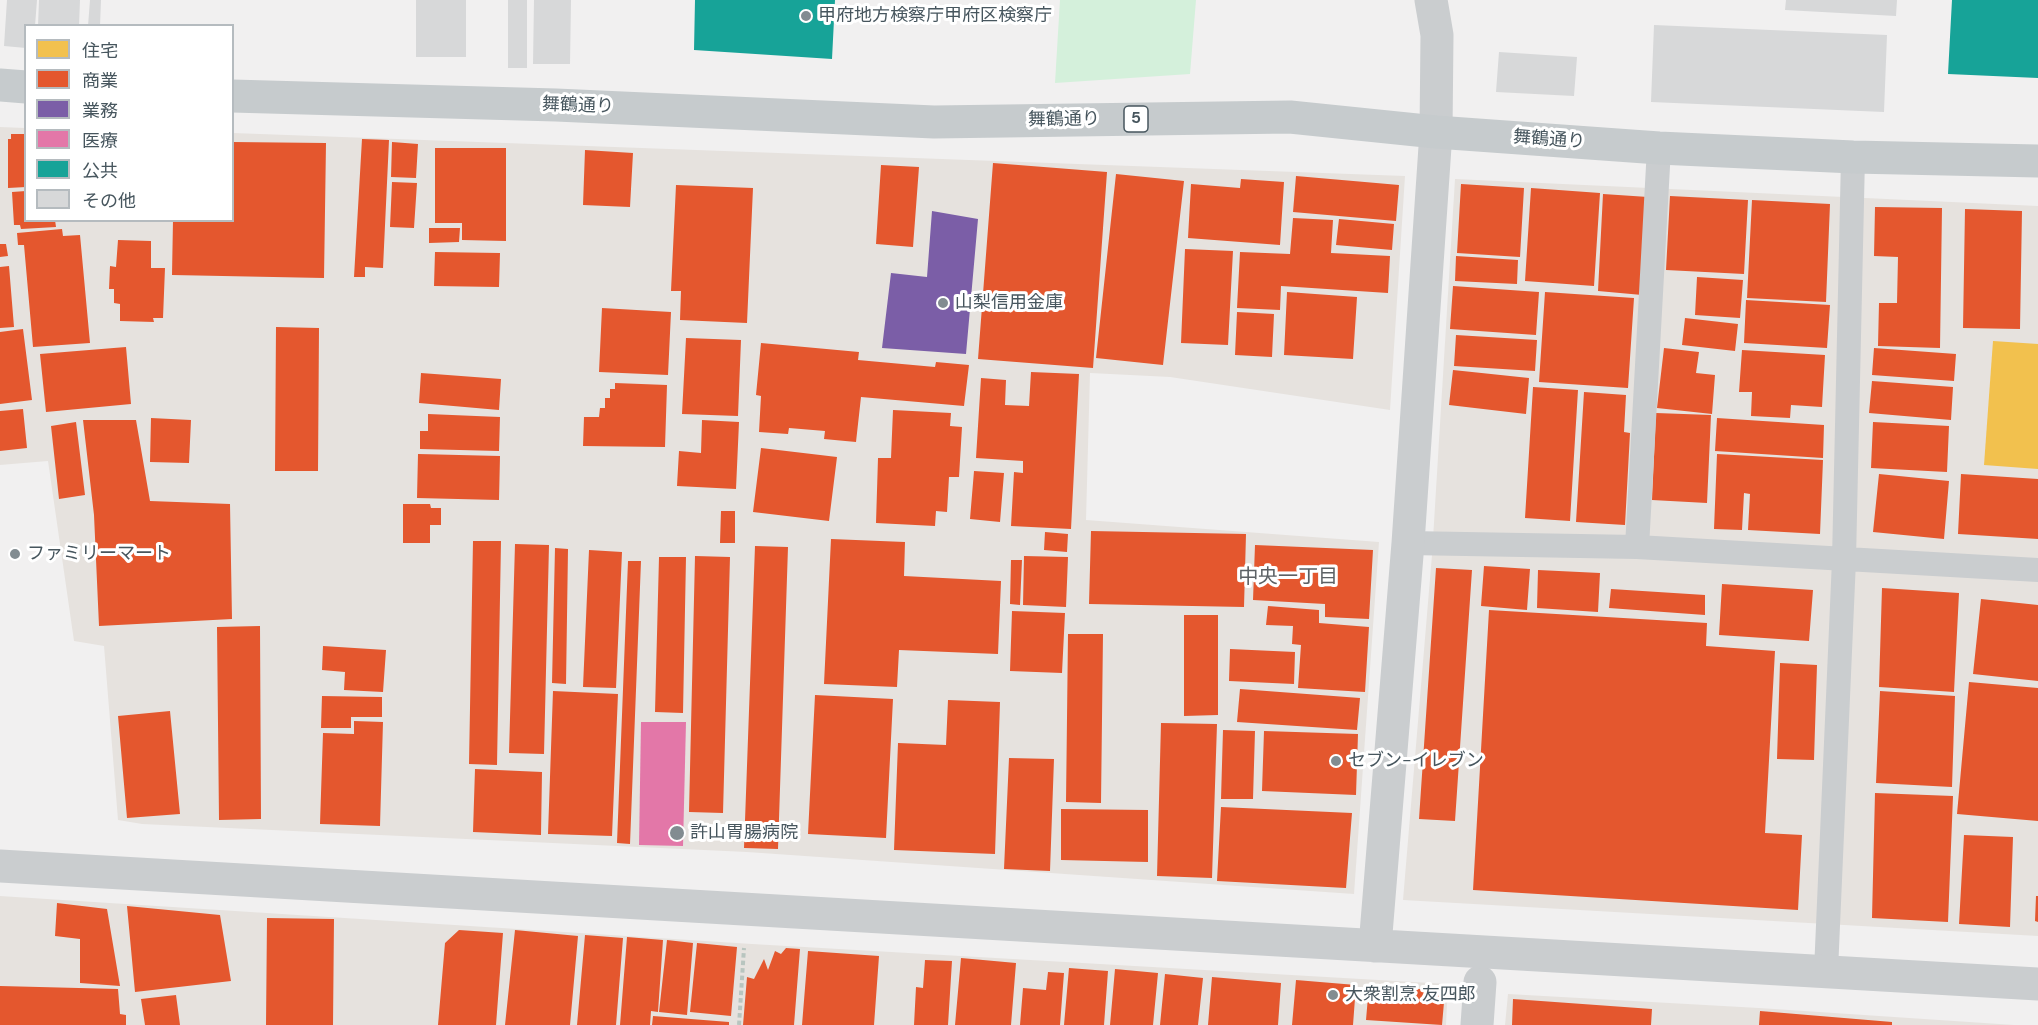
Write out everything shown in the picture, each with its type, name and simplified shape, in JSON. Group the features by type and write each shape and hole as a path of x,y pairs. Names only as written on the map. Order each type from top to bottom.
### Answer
{"main road":[{"path":"0,85 24,87"},
{"name":"舞鶴通り","path":"234,96 556,105 934,123 1290,117 1436,132 1659,148 1853,157 2038,161"}],"street":[{"path":"1375,946 1408,543 1436,132 1437,35 1431,0"},
{"path":"0,866 2038,984"},
{"path":"1477,1025 1480,982"}],"lane":[{"path":"1637,547 1659,148"},
{"path":"1826,970 1844,560 1853,157"},
{"path":"1408,543 1637,547 2038,570"}],"path":[{"path":"739,1025 744,941"}],"shaded area":[{"path":"0,127 24,128 24,222 234,222 234,133 1405,176 1390,410 1170,377 1090,373 1086,520 1379,542 1354,894 747,852 142,824 118,820 104,646 74,641 48,461 0,465"},
{"path":"1455,179 2038,206 2038,936 1403,900 1432,555"},
{"path":"0,896 752,944 1448,984 1446,1025 0,1025"},
{"path":"1508,994 1759,1008 2014,1025 1505,1025"}],"green space":[{"path":"1060,0 1196,0 1190,74 1055,83"}],"building: 住宅":[{"path":"1993,341 2038,344 2038,469 1984,465"}],"building: 商業":[{"path":"11,134 24,134 24,187 8,188 8,139 11,139"},
{"path":"362,139 389,140 383,268 365,267 365,277 354,277"},
{"path":"234,142 326,143 324,278 172,275 173,222 234,222"},
{"path":"392,142 418,144 416,178 391,177"},
{"path":"435,148 506,148 506,241 462,240 462,223 435,223"},
{"path":"585,150 633,153 630,207 583,205"},
{"path":"993,163 1107,172 1093,368 978,359"},
{"path":"881,165 919,167 913,247 876,244"},
{"path":"1116,174 1184,181 1163,365 1096,358"},
{"path":"1296,176 1399,185 1396,221 1293,212"},
{"path":"1241,179 1284,182 1280,245 1188,238 1191,184 1240,188"},
{"path":"392,182 417,183 414,228 390,227"},
{"path":"1461,184 1524,188 1520,257 1457,253"},
{"path":"676,185 753,188 747,323 680,320 681,291 671,291"},
{"path":"1531,188 1600,193 1594,286 1525,281"},
{"path":"24,191 24,222 55,222 56,227 21,229 20,225 14,225 12,192"},
{"path":"1603,194 1648,197 1642,295 1598,291"},
{"path":"1670,196 1748,200 1744,274 1666,270"},
{"path":"1752,200 1830,204 1826,302 1747,298"},
{"path":"1875,207 1942,208 1940,348 1878,346 1879,303 1897,303 1898,257 1874,256"},
{"path":"1965,209 2022,211 2020,329 1963,328"},
{"path":"1293,218 1333,220 1331,253 1390,256 1388,293 1281,286 1280,310 1237,308 1240,252 1290,254"},
{"path":"1339,219 1394,224 1392,250 1336,245"},
{"path":"429,228 460,228 459,242 429,243"},
{"path":"62,229 63,236 80,235 90,343 33,347 24,245 18,245 17,233"},
{"path":"118,240 151,241 151,268 165,268 163,318 153,318 154,322 120,321 120,304 114,303 114,289 109,289 110,266 116,267"},
{"path":"0,244 6,244 8,256 0,257"},
{"path":"1185,249 1233,251 1228,345 1181,343"},
{"path":"435,252 500,253 499,287 434,286"},
{"path":"1456,256 1518,260 1517,284 1455,281"},
{"path":"9,266 14,327 0,328 0,267"},
{"path":"1697,277 1743,280 1740,318 1695,315"},
{"path":"1453,286 1539,292 1536,335 1450,329"},
{"path":"1287,292 1357,297 1353,359 1284,355"},
{"path":"1545,292 1634,298 1628,388 1539,382"},
{"path":"1746,300 1830,305 1827,348 1744,343"},
{"path":"602,308 671,312 668,375 599,372"},
{"path":"1237,312 1274,314 1272,357 1235,355"},
{"path":"1685,318 1738,324 1735,351 1682,345"},
{"path":"276,327 319,328 318,471 275,471"},
{"path":"23,329 32,400 0,404 0,332"},
{"path":"1456,335 1537,340 1535,371 1454,366"},
{"path":"686,338 741,340 738,416 682,414"},
{"path":"761,343 859,352 858,360 935,367 936,362 969,365 964,406 861,397 856,442 824,439 825,431 789,428 788,434 759,432 761,396 756,395"},
{"path":"126,347 131,404 46,412 40,354"},
{"path":"1664,348 1699,352 1696,373 1715,375 1712,414 1657,408"},
{"path":"1874,348 1956,354 1954,381 1872,375"},
{"path":"1742,350 1825,355 1822,407 1791,405 1790,418 1751,416 1752,392 1739,392"},
{"path":"1453,370 1529,378 1526,414 1449,405"},
{"path":"1031,372 1079,374 1071,529 1011,526 1014,472 1023,473 1023,461 976,458 981,378 1006,380 1005,405 1029,406"},
{"path":"421,373 501,379 499,410 419,403"},
{"path":"1872,381 1953,387 1951,420 1869,413"},
{"path":"615,383 667,385 665,447 583,446 584,417 599,417 600,408 605,408 605,398 610,398 610,389 615,389"},
{"path":"1533,387 1578,390 1570,521 1525,518"},
{"path":"1584,392 1626,395 1624,432 1630,433 1625,525 1576,522"},
{"path":"23,409 27,448 0,451 0,411"},
{"path":"893,410 951,413 950,426 962,427 959,477 949,477 947,512 936,511 935,526 876,523 878,458 891,458"},
{"path":"1656,413 1711,415 1707,503 1652,500"},
{"path":"428,414 500,417 499,451 420,449 420,431 428,431"},
{"path":"151,418 191,420 189,463 150,462"},
{"path":"1717,418 1824,425 1823,458 1715,451"},
{"path":"83,420 136,420 150,501 230,504 232,619 99,626 94,515"},
{"path":"702,420 739,422 736,489 677,486 679,451 701,453"},
{"path":"76,422 85,495 59,499 51,426"},
{"path":"1873,422 1949,426 1947,472 1871,468"},
{"path":"761,448 837,457 829,521 753,512"},
{"path":"418,454 500,456 499,500 417,498"},
{"path":"1717,454 1823,460 1820,534 1748,530 1750,494 1744,493 1742,530 1714,529"},
{"path":"974,471 1004,473 1000,522 970,519"},
{"path":"1879,474 1949,481 1944,539 1873,532"},
{"path":"1961,474 2038,479 2038,539 1958,534"},
{"path":"403,504 430,504 431,508 441,508 441,525 430,525 430,543 403,543"},
{"path":"721,511 735,511 735,543 720,543"},
{"path":"1091,531 1246,534 1244,607 1089,604"},
{"path":"1045,532 1068,534 1067,552 1044,550"},
{"path":"831,539 905,542 904,576 1001,581 998,654 899,650 897,687 824,684"},
{"path":"473,541 501,541 497,765 469,764"},
{"path":"515,544 549,545 544,754 509,753"},
{"path":"1255,545 1373,550 1369,619 1325,617 1325,604 1253,600"},
{"path":"755,546 788,547 778,849 744,848"},
{"path":"555,548 568,549 566,684 552,683"},
{"path":"589,550 622,552 616,688 583,687"},
{"path":"695,556 730,557 723,813 689,812"},
{"path":"1024,556 1068,557 1066,607 1023,605"},
{"path":"659,557 686,557 683,713 655,712"},
{"path":"1011,560 1022,560 1020,605 1010,604"},
{"path":"628,561 641,561 630,844 617,843"},
{"path":"1484,566 1530,569 1527,610 1481,606"},
{"path":"1436,568 1472,570 1455,821 1419,819"},
{"path":"1538,570 1600,573 1598,612 1537,608"},
{"path":"1722,584 1813,590 1809,641 1719,635"},
{"path":"1882,588 1959,593 1954,692 1879,687"},
{"path":"1611,589 1705,595 1705,615 1609,608"},
{"path":"1981,599 2038,605 2038,681 1973,674"},
{"path":"1268,606 1319,610 1319,623 1369,627 1365,692 1298,688 1301,645 1292,644 1293,626 1266,625"},
{"path":"1489,610 1707,623 1706,646 1775,651 1765,833 1802,835 1798,910 1473,890"},
{"path":"1012,611 1065,613 1062,673 1010,671"},
{"path":"1184,615 1218,615 1218,715 1184,716"},
{"path":"260,626 261,819 219,820 217,627"},
{"path":"1068,634 1103,634 1101,803 1066,802"},
{"path":"323,646 386,650 383,692 344,690 345,672 322,670"},
{"path":"1230,649 1295,652 1294,684 1229,681"},
{"path":"1780,663 1817,665 1814,760 1777,759"},
{"path":"1969,682 2038,688 2038,821 1957,814"},
{"path":"1240,689 1360,698 1357,730 1237,722"},
{"path":"553,691 618,694 612,836 548,834"},
{"path":"1880,691 1955,696 1952,787 1876,783"},
{"path":"815,695 893,699 886,838 808,834"},
{"path":"322,696 382,697 382,717 351,717 351,728 321,728"},
{"path":"948,700 1000,702 995,854 894,850 898,743 946,745"},
{"path":"170,711 180,814 127,818 118,716"},
{"path":"354,721 383,722 380,826 320,824 323,733 354,734"},
{"path":"1161,723 1217,724 1212,878 1157,876"},
{"path":"1223,730 1255,731 1253,799 1221,799"},
{"path":"1264,731 1358,734 1356,795 1262,791"},
{"path":"1009,758 1054,759 1050,871 1004,869"},
{"path":"475,769 542,772 541,835 473,832"},
{"path":"1875,793 1953,796 1948,922 1872,918"},
{"path":"1221,807 1352,813 1346,888 1217,881"},
{"path":"1061,809 1148,810 1148,862 1061,860"},
{"path":"1964,835 2013,837 2010,927 1959,924"},
{"path":"2036,896 2038,896 2038,922 2035,921"},
{"path":"57,903 107,909 120,986 80,983 80,939 55,936"},
{"path":"127,906 220,915 231,981 135,992"},
{"path":"267,918 334,919 333,1025 266,1025"},
{"path":"459,930 503,933 496,1025 438,1025 445,943"},
{"path":"515,930 578,936 570,1025 505,1025"},
{"path":"585,935 623,938 616,1025 577,1025"},
{"path":"627,937 663,940 658,1012 651,1011 650,1025 620,1025"},
{"path":"667,940 693,943 687,1015 659,1012"},
{"path":"697,943 737,947 731,1016 690,1012"},
{"path":"786,948 800,949 794,1025 743,1025 747,977 754,979 764,959 768,970 775,951 781,954"},
{"path":"808,951 879,956 874,1025 802,1025"},
{"path":"961,958 1016,963 1011,1025 955,1025"},
{"path":"925,960 952,961 948,1025 914,1025 916,987 923,988"},
{"path":"1069,968 1108,971 1104,1025 1064,1025"},
{"path":"1115,969 1158,973 1153,1025 1110,1025"},
{"path":"1048,972 1064,973 1060,1025 1020,1025 1023,988 1046,990"},
{"path":"1165,974 1203,978 1198,1025 1160,1025"},
{"path":"1212,977 1281,983 1278,1025 1208,1025"},
{"path":"1296,980 1356,985 1353,1025 1292,1025"},
{"path":"1369,985 1445,991 1442,1025 1366,1020"},
{"path":"0,986 118,989 120,1014 126,1015 126,1025 0,1025"},
{"path":"176,995 180,1025 145,1025 141,999"},
{"path":"1513,999 1652,1009 1651,1025 1512,1025"},
{"path":"1760,1011 1892,1022 1892,1025 1759,1025"},
{"path":"653,1016 729,1022 729,1025 652,1025"}],"building: 業務":[{"path":"932,211 978,219 966,354 882,348 891,273 927,277"}],"building: 医療":[{"path":"641,722 686,722 683,846 639,845"}],"building: 公共":[{"path":"695,0 835,0 832,59 694,50"},
{"path":"1952,0 2038,0 2038,78 1948,74"}],"building: その他":[{"path":"7,0 37,0 35,24 24,24 24,48 4,46"},
{"path":"39,0 80,0 79,24 38,24"},
{"path":"90,0 101,0 100,24 88,24"},
{"path":"416,0 466,0 466,57 416,57"},
{"path":"508,0 527,0 527,68 508,68"},
{"path":"534,0 571,0 570,64 533,64"},
{"path":"1786,0 1897,0 1896,16 1785,10"},
{"path":"1654,25 1887,35 1884,112 1651,102"},
{"path":"1499,52 1577,57 1574,96 1496,92"}],"place":[{"name":"甲府地方検察庁甲府区検察庁","path":"806,16"},
{"name":"山梨信用金庫","path":"943,303"},
{"name":"ファミリーマート","path":"15,554"},
{"name":"セブン-イレブン","path":"1336,761"},
{"name":"許山胃腸病院","path":"677,833"},
{"name":"大衆割烹 友四郎","path":"1333,995"}],"district":[{"name":"中央一丁目","path":"1288,578"}]}
